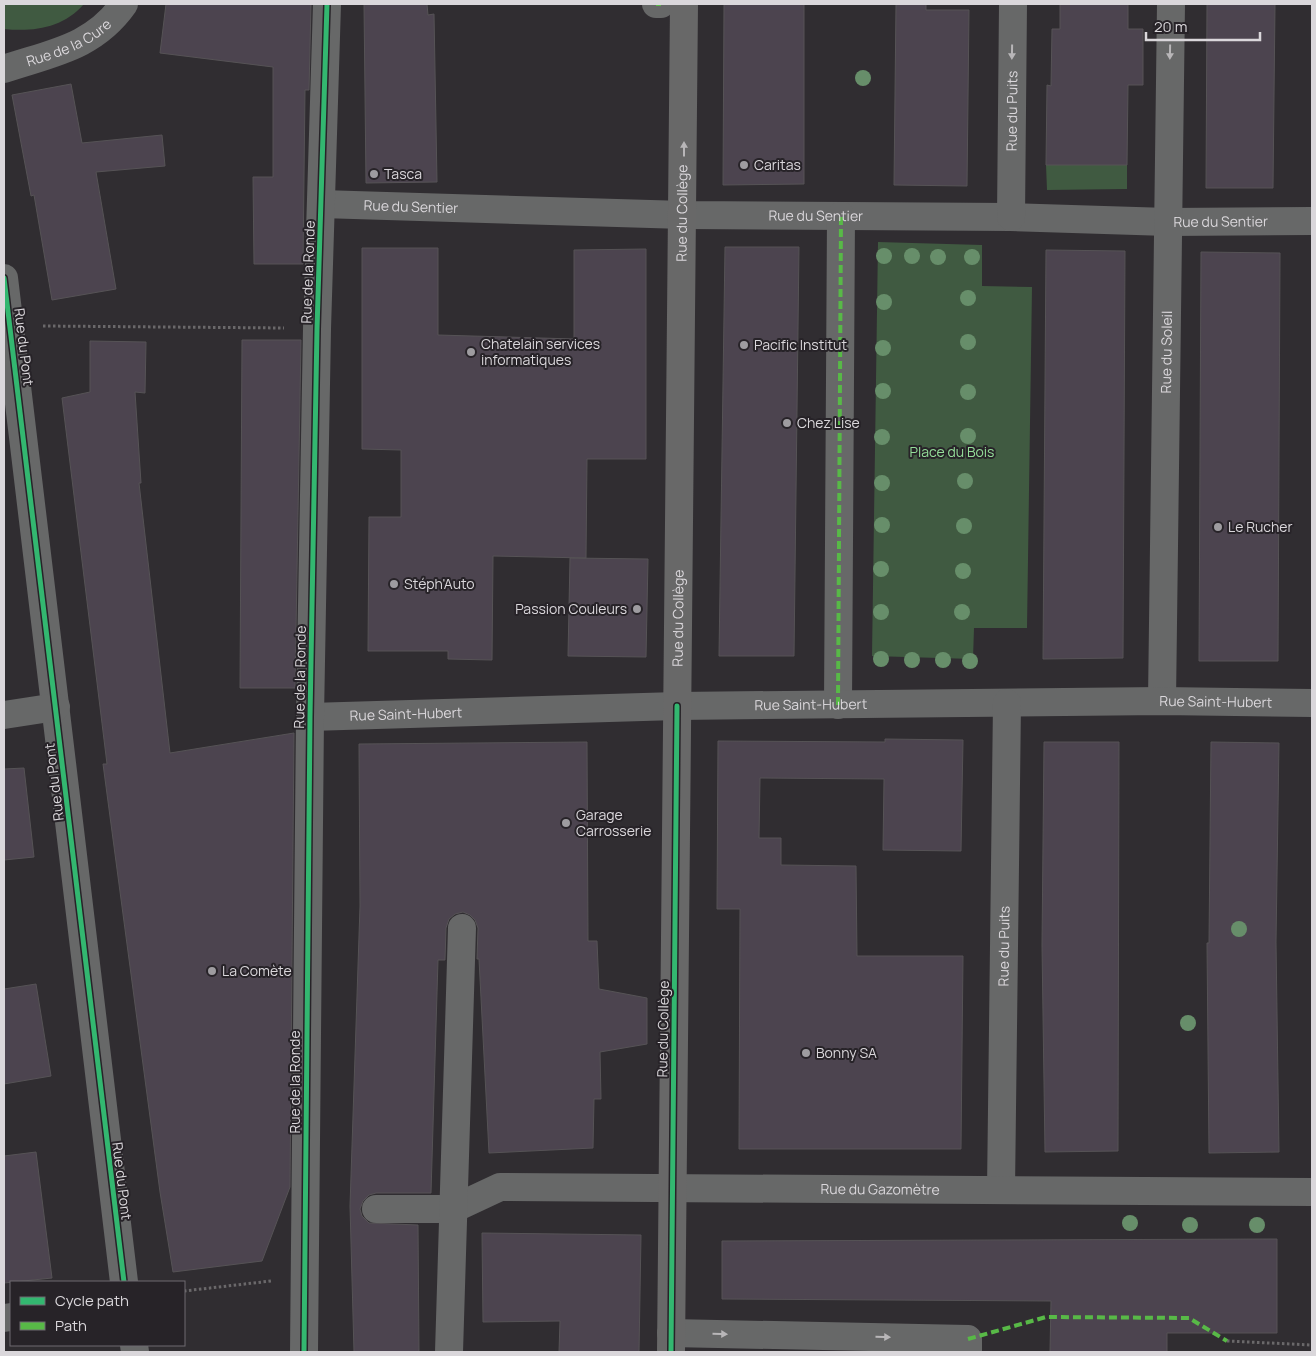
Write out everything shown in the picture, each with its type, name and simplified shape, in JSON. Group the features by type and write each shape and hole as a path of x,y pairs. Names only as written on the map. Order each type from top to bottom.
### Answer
{"main road":[{"name":"Rue du Collège","path":"671,1343 684,215 684,4"}],"street":[{"name":"Rue de la Cure","path":"4,69 62,52 79,44 109,22 124,4"},
{"name":"Rue de la Ronde","path":"305,1352 310,716 317,329 327,4"},
{"path":"656,4 661,4"},
{"name":"Rue du Puits","path":"1011,217 1013,4"},
{"name":"Rue du Soleil","path":"1162,701 1171,4"},
{"name":"Rue du Sentier","path":"321,204 684,215 1011,217 1168,222 1312,221"},
{"path":"838,705 841,216"},
{"name":"Rue du Pont","path":"4,278 124,1281"},
{"name":"Rue Saint-Hubert","path":"310,716 677,706 1162,701 1312,703"},
{"name":"Rue du Puits","path":"1001,1190 1007,703"},
{"path":"4,715 56,708"},
{"path":"449,1352 462,928"},
{"name":"Rue du Gazomètre","path":"453,1209 500,1188 1312,1192"},
{"path":"376,1209 453,1209"},
{"path":"671,1343 968,1339 968,1352"}],"path":[{"path":"10,325 317,329"},
{"path":"185,1291 306,1277"},
{"path":"1227,1342 1312,1345"}],"green space":[{"path":"4,4 84,4 67,18 47,27 15,30 4,29"},
{"path":"1046,165 1127,165 1127,189 1047,190"},
{"name":"Place du Bois","path":"878,242 982,245 982,286 1032,287 1027,628 974,628 973,659 872,656"}],"building":[{"path":"166,4 311,4 309,90 305,90 303,264 254,264 253,177 273,177 273,67 160,53"},
{"path":"364,4 427,4 428,15 434,14 437,182 366,183"},
{"path":"724,4 804,4 804,184 723,185"},
{"path":"896,4 926,4 926,10 969,10 967,186 894,185"},
{"path":"1060,4 1128,4 1128,29 1143,29 1143,85 1128,85 1127,165 1046,165 1047,85 1051,86 1052,29 1060,29"},
{"path":"1207,4 1275,4 1273,188 1206,188"},
{"path":"71,84 82,143 162,135 165,166 96,172 116,289 52,300 34,195 31,196 12,95"},
{"path":"725,247 799,247 794,656 719,656"},
{"path":"362,248 438,248 438,335 574,339 574,250 646,249 646,459 587,459 586,558 493,556 492,660 448,659 448,651 368,651 369,517 401,517 401,450 362,449"},
{"path":"1046,250 1125,251 1123,658 1043,659"},
{"path":"1201,252 1280,253 1278,661 1199,661"},
{"path":"242,340 301,340 295,688 240,688"},
{"name":"La Comète","path":"90,341 146,342 145,393 135,392 141,483 139,483 170,753 294,733 290,1187 262,1261 173,1272 160,1192 103,764 107,764 62,398 90,392"},
{"path":"570,558 648,559 646,657 568,656"},
{"path":"885,739 963,740 961,851 883,850 884,779 760,778 759,838 781,838 781,865 856,866 857,956 963,956 961,1149 739,1149 740,909 717,909 718,741 885,742"},
{"path":"587,742 588,941 597,941 599,989 647,998 647,1044 600,1052 601,1099 594,1099 593,1148 489,1153 479,959 477,959 478,928 475,920 463,912 455,914 449,919 446,928 445,960 438,960 431,1193 376,1193 369,1195 363,1201 360,1209 362,1216 369,1223 418,1225 419,1352 354,1352 350,1206 360,906 359,744"},
{"path":"1044,742 1119,742 1118,1151 1045,1152 1042,945"},
{"path":"1211,742 1279,743 1276,942 1279,1152 1209,1153 1207,943 1209,943"},
{"path":"24,768 34,857 4,860 4,769"},
{"path":"36,984 51,1076 4,1084 4,989"},
{"path":"36,1152 52,1278 4,1283 4,1156"},
{"path":"482,1233 641,1235 639,1352 559,1352 560,1321 483,1322"},
{"path":"1277,1239 1277,1333 1167,1333 1167,1352 1050,1352 1051,1301 722,1299 722,1241"}],"marked path":[{"path":"656,4 661,4"},
{"path":"838,705 841,216"},
{"path":"968,1339 1046,1317 1189,1318 1227,1341"}],"cycle path":[{"path":"304,1352 310,717 317,329 327,4"},
{"path":"4,278 124,1281"},
{"path":"671,1352 677,706"}],"place":[{"name":"Caritas","path":"744,165"},
{"name":"Tasca","path":"374,174"},
{"name":"Pacific Institut","path":"744,345"},
{"name":"Chatelain services informatiques","path":"471,352"},
{"name":"Chez Lise","path":"787,423"},
{"name":"Le Rucher","path":"1218,527"},
{"name":"Stéph'Auto","path":"394,584"},
{"name":"Passion Couleurs","path":"637,609"},
{"name":"Garage Carrosserie","path":"566,823"},
{"name":"La Comète","path":"212,971"},
{"name":"Bonny SA","path":"806,1053"}]}
